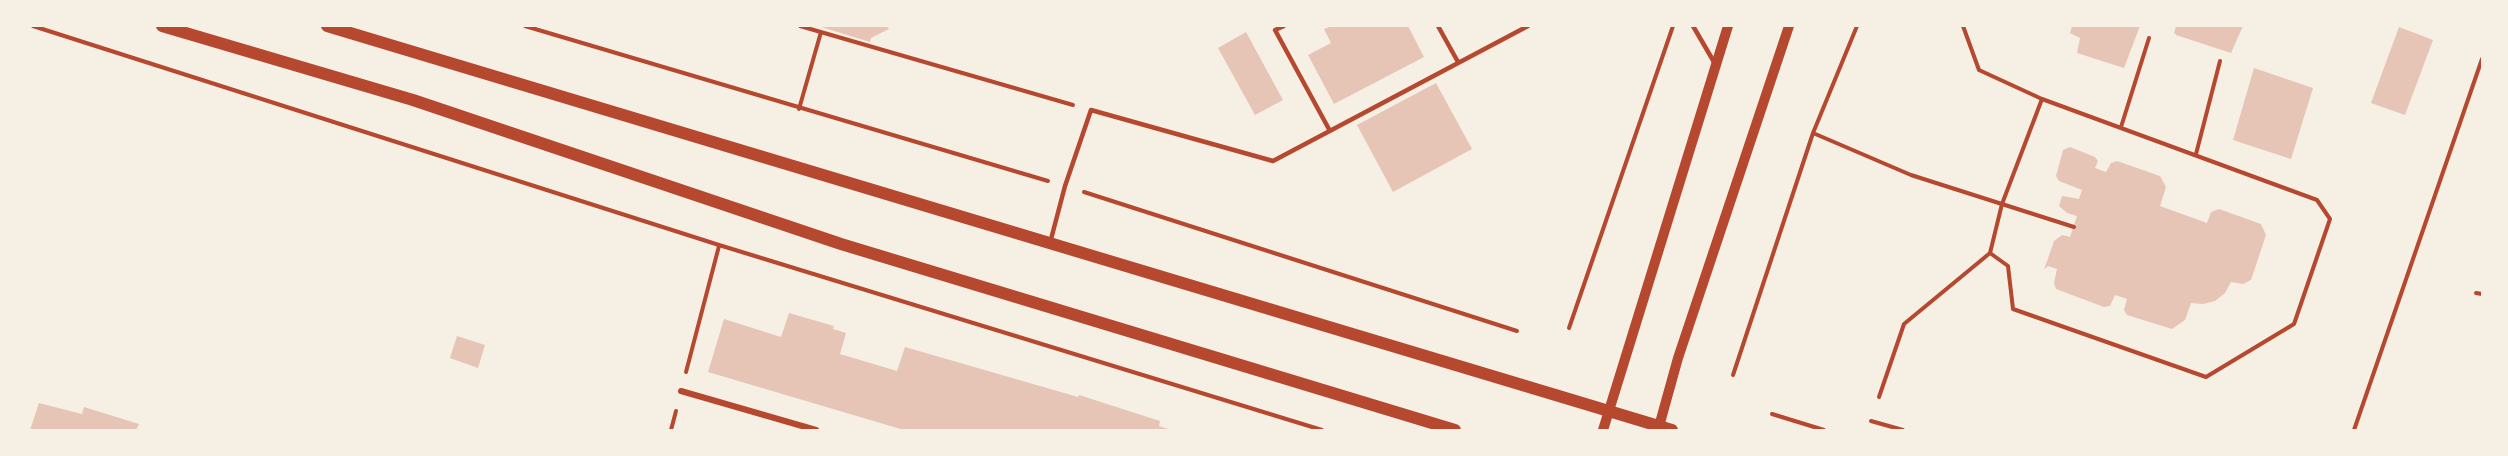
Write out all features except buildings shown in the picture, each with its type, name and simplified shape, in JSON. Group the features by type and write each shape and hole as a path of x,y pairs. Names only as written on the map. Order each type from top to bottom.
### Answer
{"main road":[{"path":"162,26 424,103 852,247 1455,430"},
{"path":"327,26 1663,429"}],"street":[{"path":"1603,430 1728,26"},
{"path":"1663,429 1678,358 1790,26"},
{"path":"681,391 816,430"}],"lane":[{"path":"1284,26 1275,30 1330,131"},
{"path":"1438,26 1458,62"},
{"path":"1050,243 1065,186 1091,110 1273,161 1528,26"},
{"path":"1693,26 1716,66"}],"path":[{"path":"33,26 719,246 1322,430"},
{"path":"525,26 1065,186 1517,332"},
{"path":"800,26 1091,110"},
{"path":"1569,328 1673,26"},
{"path":"1733,375 1813,133 1857,26"},
{"path":"1963,26 1979,70 2042,99 2317,200 2330,219 2294,324 2206,377 2013,309 2008,266 1990,253"},
{"path":"799,109 821,32"},
{"path":"2121,127 2149,38"},
{"path":"2354,430 2482,59"},
{"path":"2196,154 2220,61"},
{"path":"1879,397 1904,324 1990,253 2002,204 2042,99"},
{"path":"1813,133 1911,175 2074,227"},
{"path":"671,430 719,246"},
{"path":"2476,293 2482,294"},
{"path":"1772,414 1824,430"},
{"path":"1871,421 1903,430"}]}
